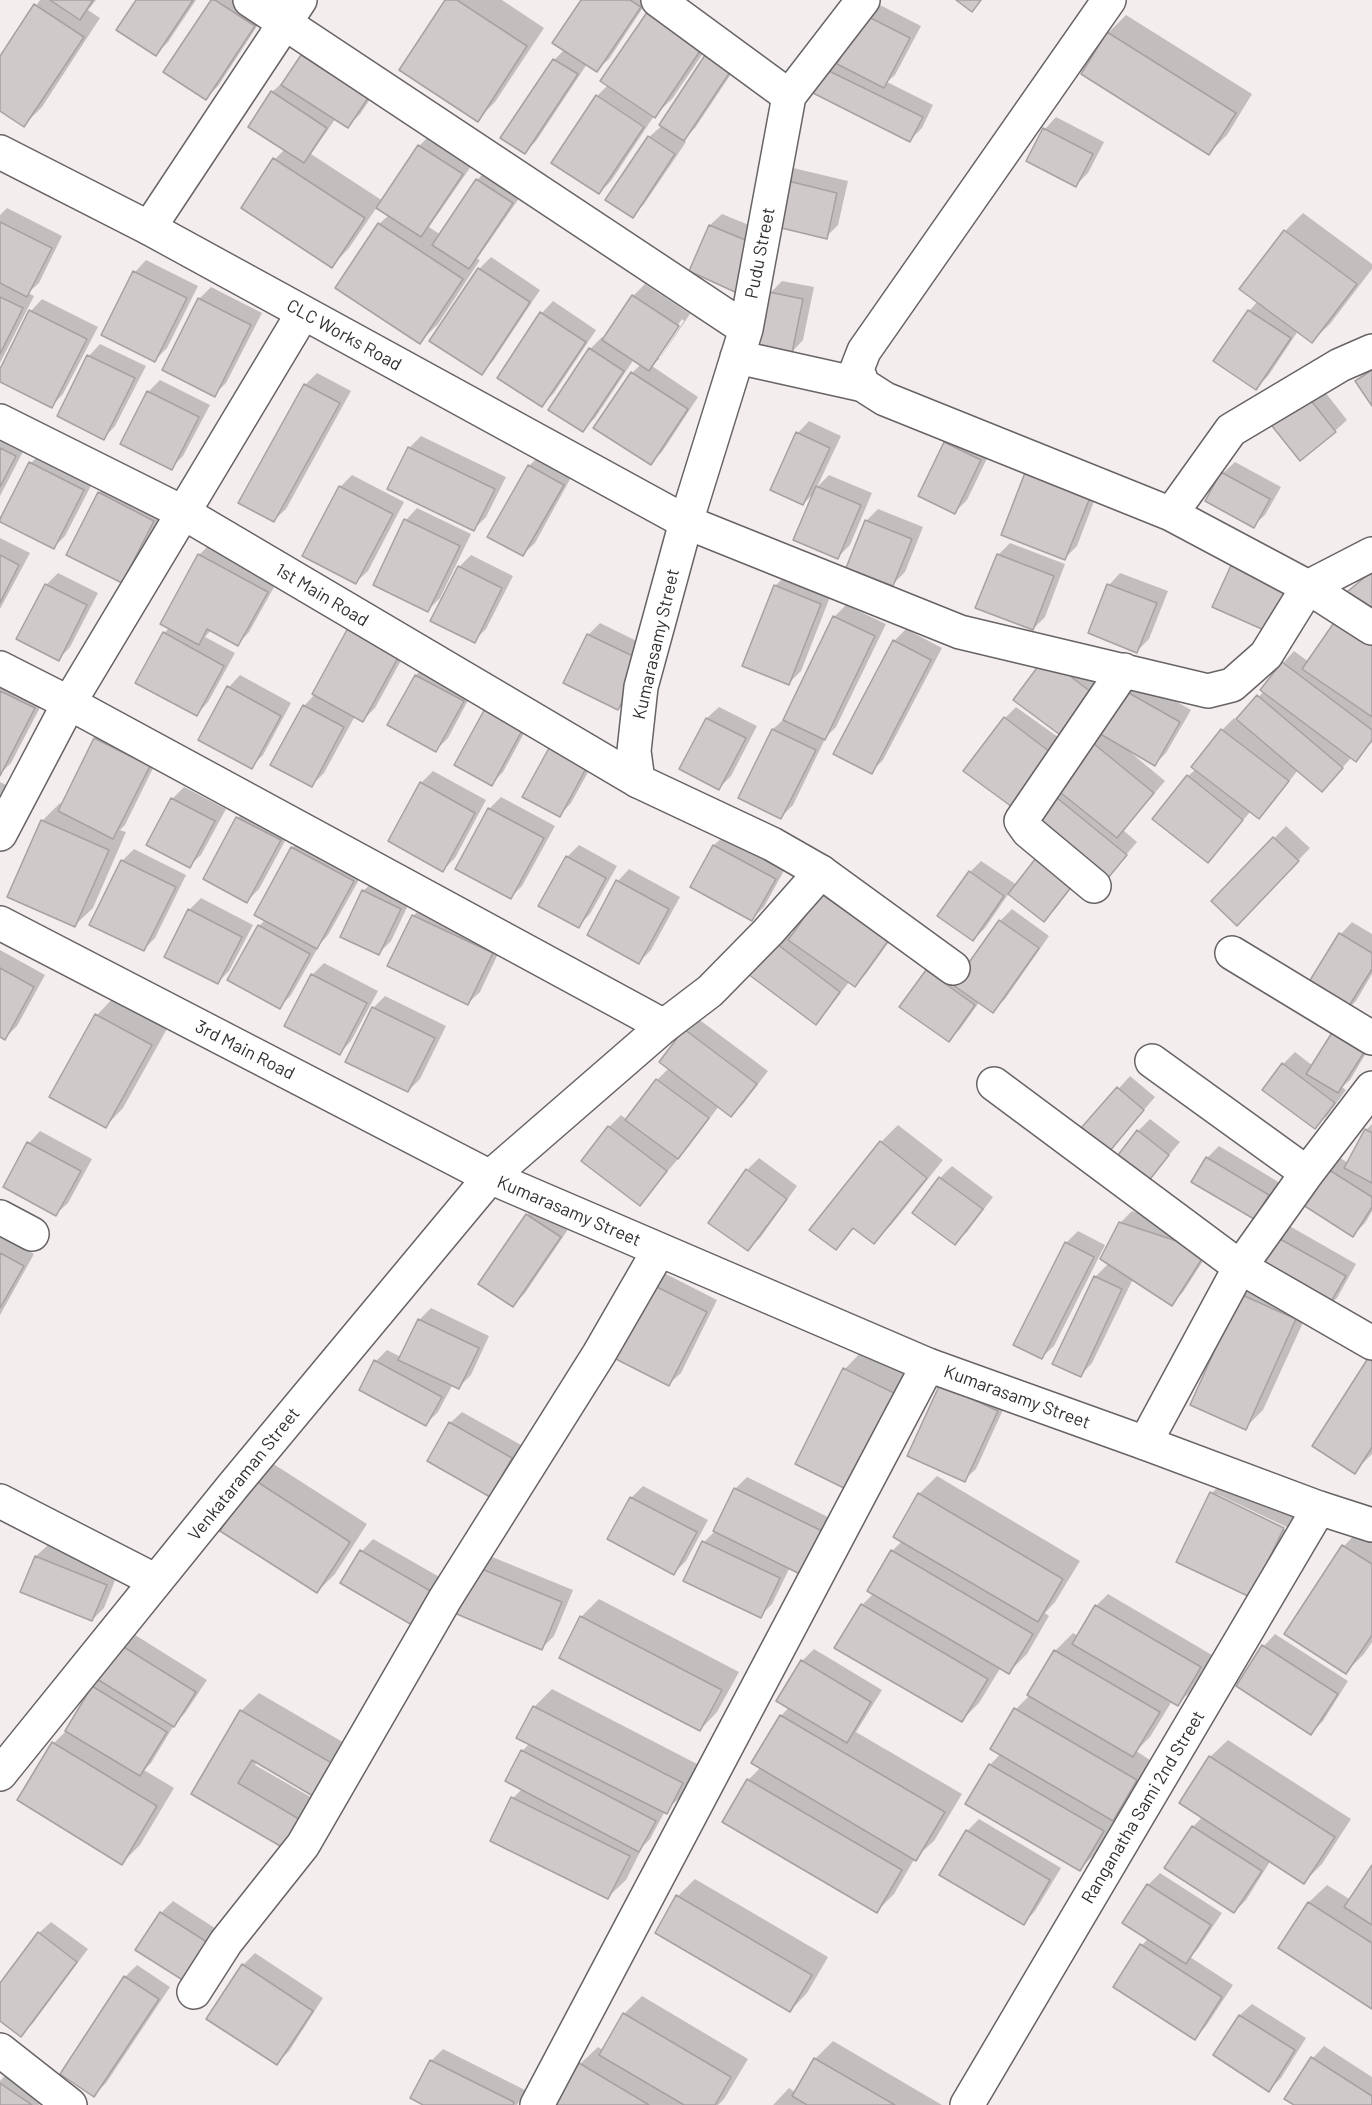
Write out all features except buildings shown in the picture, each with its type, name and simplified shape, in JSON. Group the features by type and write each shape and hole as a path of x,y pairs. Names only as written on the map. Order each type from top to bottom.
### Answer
{"street":[{"path":"250,0 292,12 741,343 863,385 885,399 1171,514 1308,587 1372,628"},
{"path":"657,0 789,96"},
{"name":"Pudu Street","path":"686,522 741,343 789,96 863,0"},
{"path":"863,385 857,369 864,351 1110,0"},
{"path":"149,228 292,12"},
{"name":"CLC Works Road","path":"0,152 149,228 686,522 960,632 1208,691 1232,685 1266,655 1308,587"},
{"path":"0,834 69,703 303,313"},
{"path":"1171,514 1231,430 1340,365 1372,351"},
{"name":"1st Main Road","path":"0,421 184,513 638,781"},
{"name":"Kumarasamy Street","path":"638,781 634,751 641,687 686,522"},
{"path":"1308,587 1372,554"},
{"path":"0,668 69,703 664,1026"},
{"path":"1094,886 1028,831 1021,821 1124,670"},
{"path":"638,781 772,844 821,872 953,968"},
{"name":"Kumarasamy Street","path":"821,872 768,932 710,992 664,1026 490,1177 928,1365 1319,1508 1372,1525"},
{"name":"3rd Main Road","path":"0,923 490,1177"},
{"path":"1232,953 1372,1038"},
{"path":"1152,1061 1307,1173"},
{"path":"994,1084 1240,1267 1372,1343"},
{"path":"1145,1443 1240,1267 1307,1173 1372,1088"},
{"name":"Venkataraman Street","path":"0,1774 156,1581 490,1177"},
{"path":"0,1217 32,1234"},
{"path":"194,1992 226,1942 303,1845 445,1599 598,1353 659,1250"},
{"path":"537,2105 928,1365"},
{"path":"0,1501 156,1581"},
{"name":"Ranganatha Sami 2nd Street","path":"967,2105 1319,1508"},
{"path":"0,2050 70,2105"}]}
